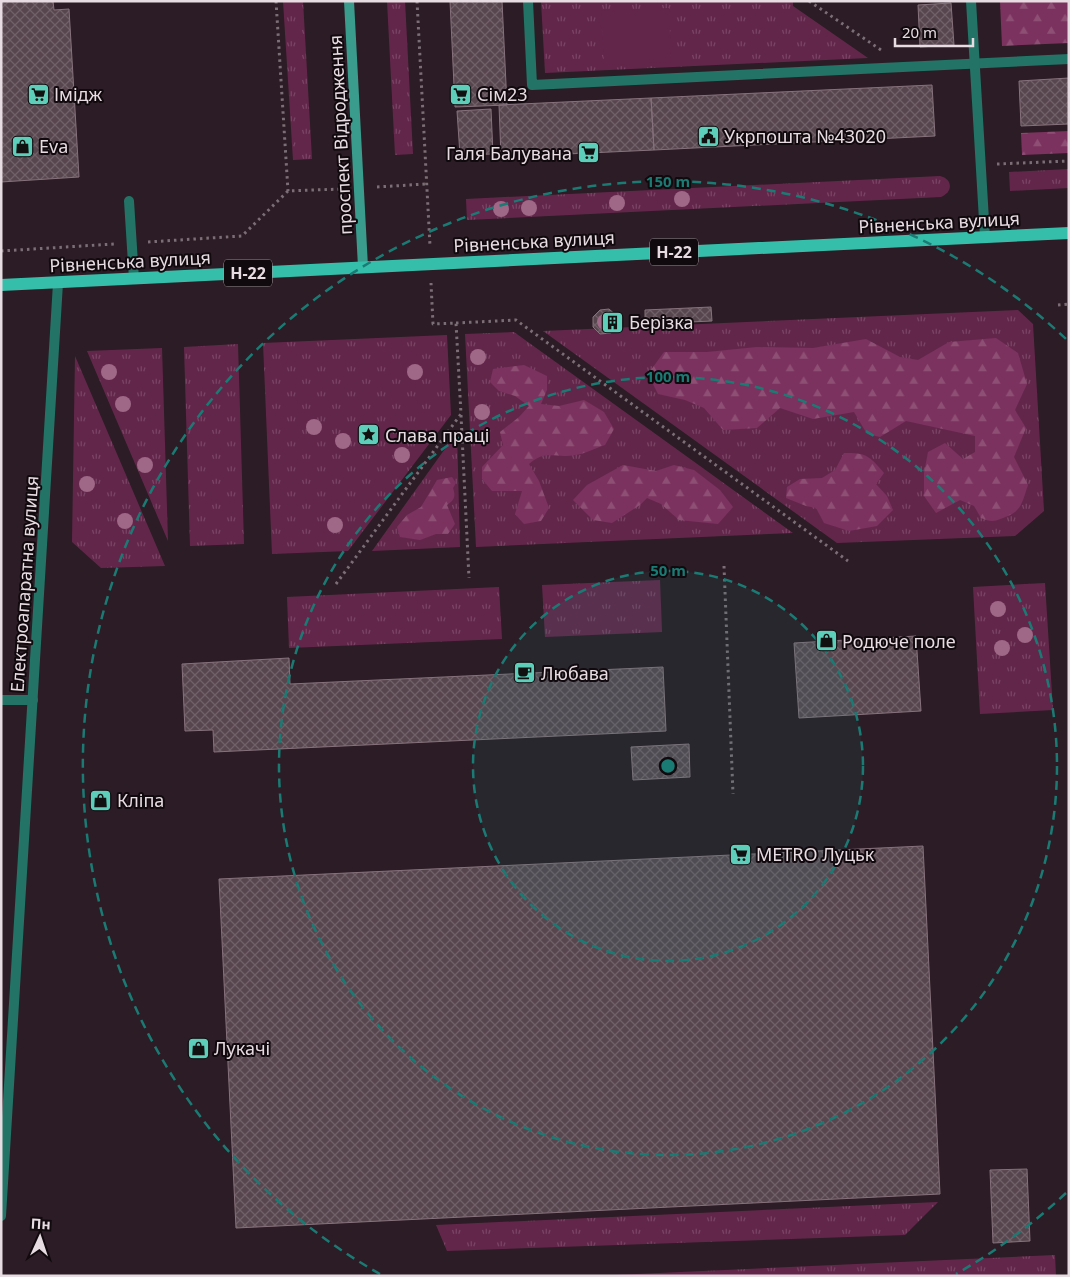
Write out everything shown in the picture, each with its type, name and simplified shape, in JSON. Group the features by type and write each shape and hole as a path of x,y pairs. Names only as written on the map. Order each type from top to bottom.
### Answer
{"main road":[{"name":"проспект Відродження","path":"349,1 363,267"},
{"name":"Рівненська вулиця","path":"1,285 1069,233"}],"street":[{"path":"528,1 532,85 1069,59"},
{"path":"971,1 984,237"},
{"path":"129,201 134,279"},
{"name":"Електроапаратна вулиця","path":"1,1216 58,283"},
{"path":"1,700 33,700"}],"path":[{"path":"276,1 288,192"},
{"path":"417,1 433,324 516,320 848,561"},
{"path":"809,1 906,67"},
{"path":"980,165 1069,161"},
{"path":"1058,305 1069,304"},
{"path":"456,323 469,578"},
{"path":"336,584 461,414"},
{"path":"724,566 733,794"}],"green space":[{"path":"283,1 303,1 312,159 293,160"},
{"path":"387,1 405,1 413,154 395,155"},
{"path":"541,1 793,1 793,6 868,58 545,73"},
{"path":"1000,1 1069,1 1069,43 1002,46"},
{"path":"669,8 671,62 604,65 601,11"},
{"path":"1069,131 1069,153 1022,155 1021,133"},
{"path":"1069,169 1069,188 1010,191 1009,172"},
{"path":"940,176 947,180 950,186 948,192 941,197 467,220 466,199"},
{"path":"1018,310 1033,324 1044,511 1015,536 837,543 543,331"},
{"path":"514,332 793,533 476,547 465,334"},
{"path":"447,335 451,415 348,551 272,554 263,343"},
{"path":"996,338 1018,353 1027,384 1015,410 1026,428 1014,457 1028,485 1018,509 1009,516 994,521 981,518 974,506 960,500 936,513 924,496 924,473 928,452 945,443 963,459 975,452 975,436 906,421 880,437 867,434 854,412 813,419 780,408 757,428 723,430 704,408 685,400 658,394 648,374 664,352 707,352 757,347 813,348 866,339 900,357 918,360 949,342"},
{"path":"238,344 244,544 190,546 184,347"},
{"path":"162,348 168,541 87,351"},
{"path":"75,356 165,566 101,568 72,542"},
{"path":"524,365 547,376 547,390 541,404 559,406 584,400 604,412 614,429 605,445 579,454 541,457 529,464 539,481 549,508 541,521 524,524 515,514 522,491 492,491 482,479 482,467 503,445 500,432 519,417 529,406 515,396 499,391 490,382 493,369"},
{"path":"457,432 460,547 372,551"},
{"path":"844,453 867,456 884,473 876,484 887,496 893,510 877,526 849,531 824,523 816,508 786,498 787,487 800,479 822,478 835,470"},
{"path":"623,465 656,471 674,465 694,470 720,490 733,507 718,524 679,520 661,504 647,498 640,505 612,523 593,520 573,500 587,485"},
{"path":"452,477 456,483 453,488 454,496 453,500 447,505 455,524 448,534 436,534 420,540 400,537 397,527 407,515 421,507 437,480"},
{"path":"660,580 662,632 545,637 542,585"},
{"path":"1045,583 1053,710 980,714 973,587"},
{"path":"499,587 502,639 289,648 287,597"},
{"path":"938,1202 905,1235 447,1251 436,1225"},
{"path":"1055,1255 1056,1276 593,1276"}],"building":[{"name":"Імідж","path":"1,1 53,1 54,10 69,9 79,177 1,182"},
{"path":"450,1 502,1 507,105 455,107"},
{"path":"951,3 954,45 920,47 918,5"},
{"path":"1069,78 1069,124 1021,126 1019,81"},
{"path":"932,85 935,136 654,150 651,98"},
{"path":"651,98 654,150 501,157 499,105"},
{"path":"491,109 493,154 460,155 457,111"},
{"path":"711,307 712,321 645,324 645,310"},
{"name":"Берізка","path":"609,309 617,316 617,326 611,333 600,334 593,327 593,317 600,310","holes":["603,318 609,320 609,323 606,325 603,326 601,323"]},
{"path":"916,636 921,711 799,718 794,643"},
{"path":"289,658 290,684 663,667 666,731 214,752 213,730 185,731 182,664"},
{"path":"689,744 690,777 633,780 631,747"},
{"path":"923,846 940,1194 236,1228 219,879"},
{"path":"1027,1169 1030,1241 993,1243 990,1170"}],"place":[{"name":"Імідж","path":"38,94"},
{"name":"Сім23","path":"461,94"},
{"name":"Укрпошта №43020","path":"708,136"},
{"name":"Eva","path":"23,146"},
{"name":"Галя Балувана","path":"588,153"},
{"name":"Берізка","path":"613,322"},
{"name":"Слава праці","path":"369,435"},
{"name":"Родюче поле","path":"826,641"},
{"name":"Любава","path":"525,673"},
{"name":"Кліпа","path":"101,800"},
{"name":"METRO Луцьк","path":"740,854"},
{"name":"Лукачі","path":"198,1048"}]}
